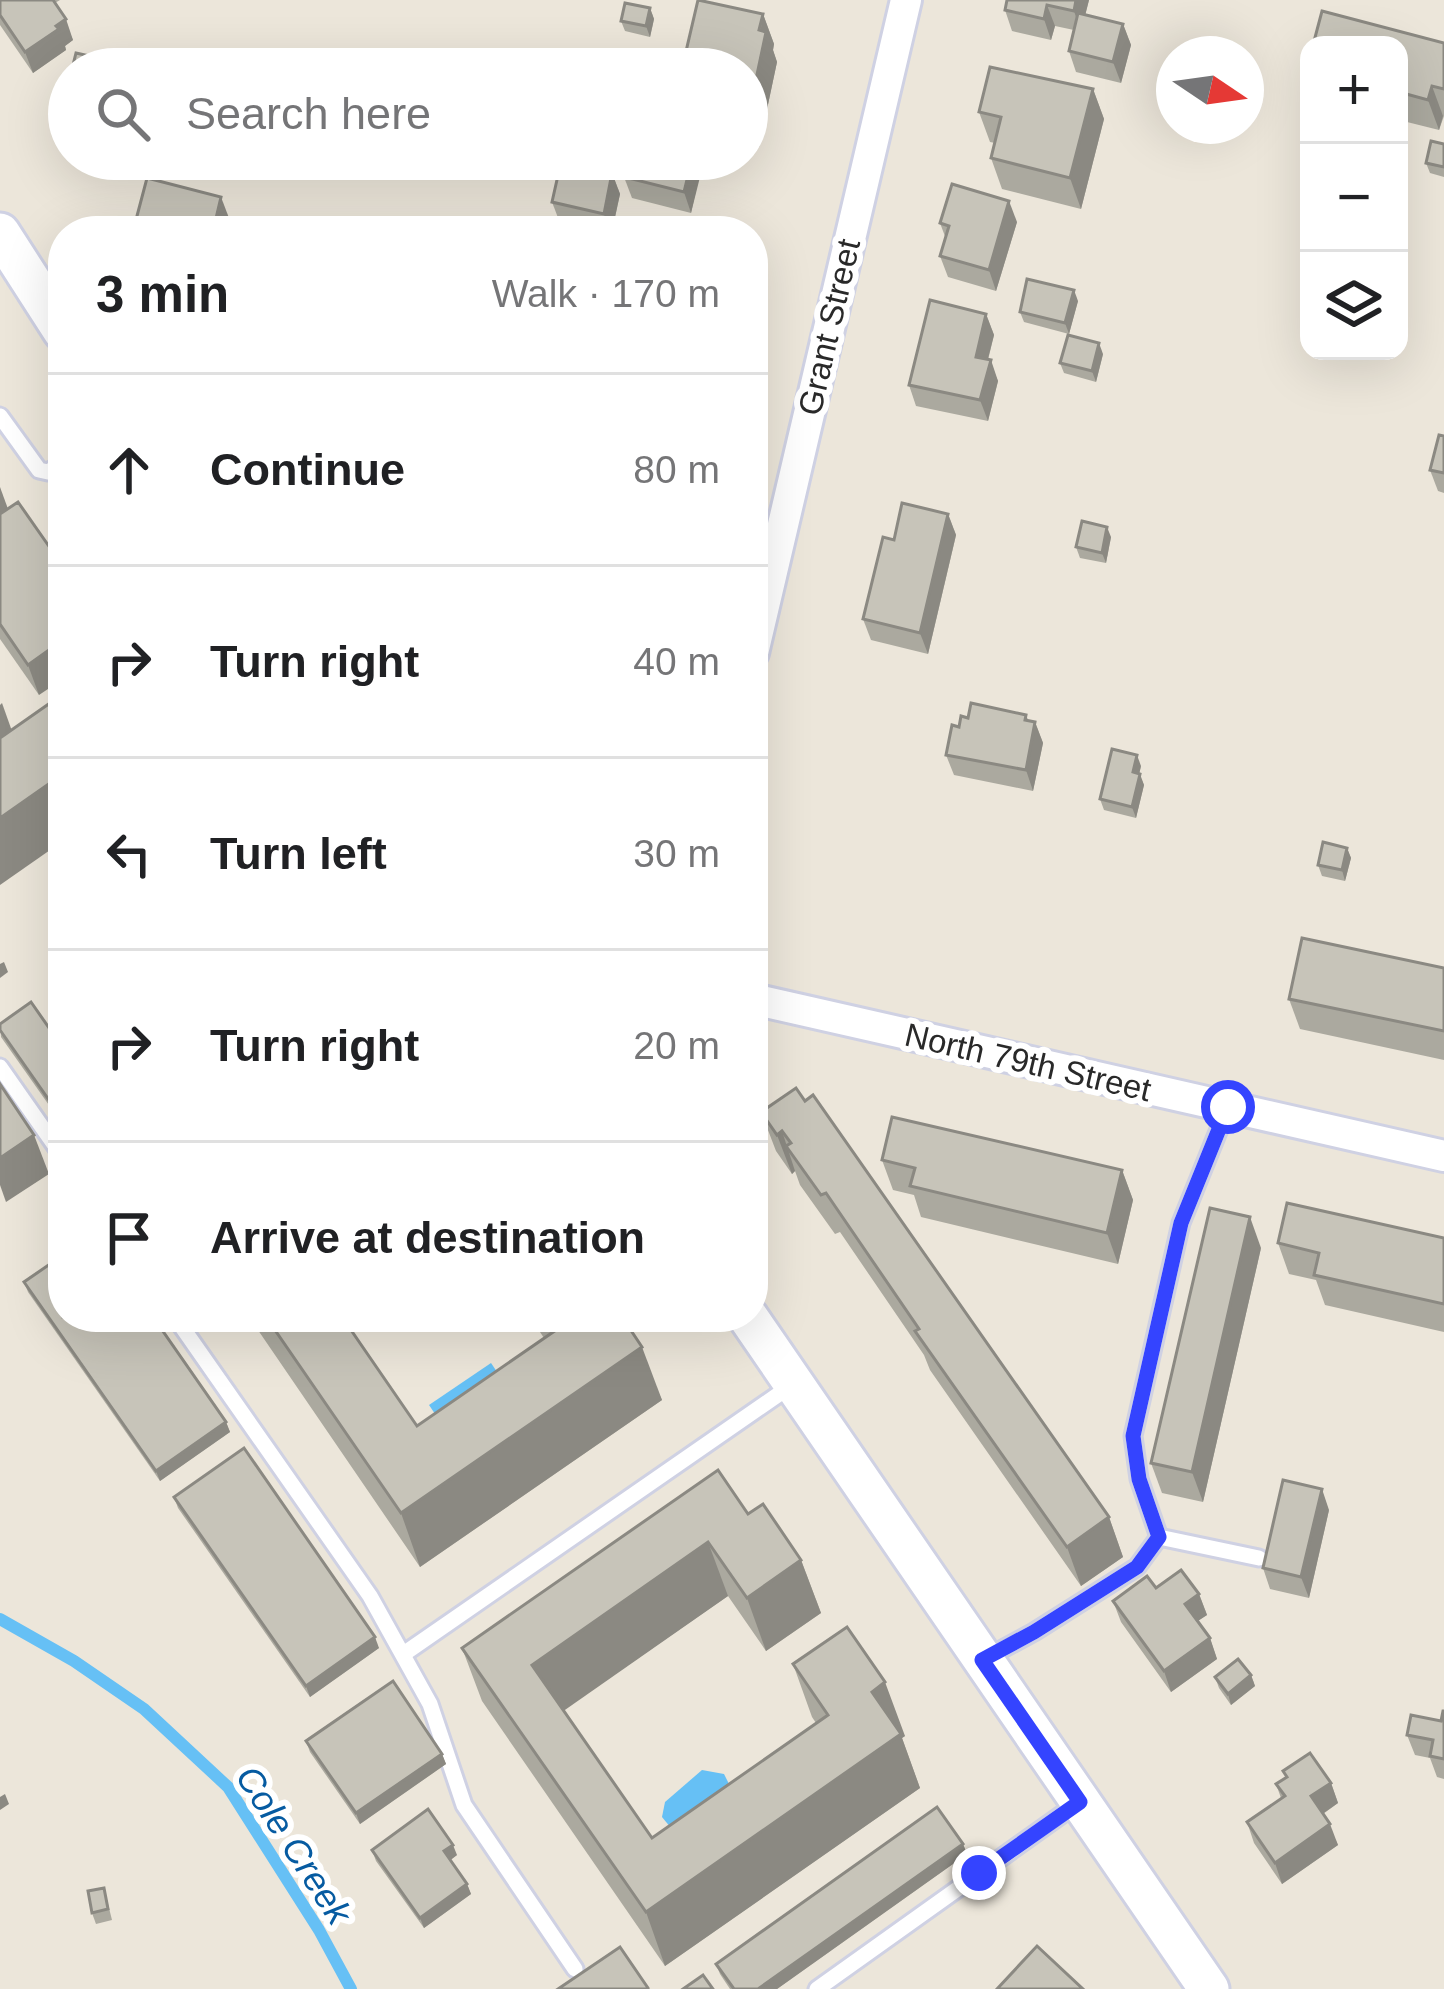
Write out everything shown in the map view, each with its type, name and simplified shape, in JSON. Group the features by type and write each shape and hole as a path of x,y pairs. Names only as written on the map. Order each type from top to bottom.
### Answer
{"street":[{"name":"Grant Street","path":"768,589 906,0"},
{"path":"0,233 48,308"},
{"name":"North 79th Street","path":"768,1002 1444,1156"},
{"path":"758,1332 1209,1989"}],"lane":[{"path":"0,416 39,470 48,472"},
{"path":"0,1067 48,1136"},
{"path":"1159,1537 1139,1479 1133,1436 1181,1223 1228,1107"},
{"path":"185,1332 405,1653 440,1728 464,1805 575,1969"},
{"path":"405,1653 794,1384"},
{"path":"1159,1537 1258,1558"},
{"path":"982,1660 1137,1567 1159,1537"},
{"path":"817,1989 1080,1802"}],"water":[{"path":"491,1363 512,1394 450,1436 429,1405"},
{"path":"702,1770 724,1774 731,1788 671,1828 662,1817 665,1802"}],"building":[{"path":"0,0 53,0 66,19 25,52 0,15"},
{"path":"698,0 763,14 759,30 766,32 763,48 687,48"},
{"path":"1007,0 1076,0 1074,11 1047,5 1044,19 1005,10"},
{"path":"625,3 650,8 646,26 621,21"},
{"path":"1322,11 1444,43 1444,89 1432,86 1428,100 1408,94 1408,36 1315,36"},
{"path":"1078,13 1123,24 1113,62 1069,51"},
{"path":"990,67 1093,89 1070,178 991,158 1001,117 979,112"},
{"path":"1431,141 1444,144 1444,167 1426,163"},
{"path":"146,180 221,197 217,216 137,216"},
{"path":"557,180 611,180 604,214 552,202"},
{"path":"636,180 687,180 684,192"},
{"path":"952,184 1009,201 989,270 940,256 949,226 940,223"},
{"path":"1027,279 1074,290 1065,323 1020,312"},
{"path":"930,300 986,314 976,357 991,360 980,400 909,385"},
{"path":"1068,335 1099,343 1092,371 1060,363"},
{"path":"1439,435 1444,436 1444,473 1430,470"},
{"path":"18,502 48,545 48,651 28,665 0,624 0,514"},
{"path":"902,503 948,514 920,633 863,619 883,537 894,540"},
{"path":"1082,521 1107,527 1102,553 1076,547"},
{"path":"971,703 1026,715 1025,720 1035,722 1026,770 946,755 952,725 959,727 961,716 968,718"},
{"path":"48,704 48,784 0,818 0,738"},
{"path":"1112,749 1137,755 1133,772 1140,774 1132,807 1100,799"},
{"path":"1323,842 1347,848 1342,870 1318,865"},
{"path":"1302,938 1444,968 1444,1031 1289,999"},
{"path":"31,1002 48,1026 48,1099 0,1030 0,1024"},
{"path":"0,1084 34,1135 0,1158"},
{"path":"796,1088 805,1101 813,1095 1109,1517 1067,1547 915,1331 919,1329 826,1193 821,1195 786,1146 791,1143 768,1122 768,1107"},
{"path":"892,1117 1122,1170 1107,1233 910,1186 915,1168 882,1160"},
{"path":"1287,1203 1444,1238 1444,1304 1314,1275 1319,1253 1278,1243"},
{"path":"1210,1208 1250,1217 1192,1472 1151,1463"},
{"path":"48,1265 48,1316 24,1282"},
{"path":"59,1332 163,1332 226,1422 156,1471"},
{"path":"276,1332 352,1332 417,1426 553,1332 632,1332 642,1347 401,1513"},
{"path":"244,1448 375,1637 306,1686 174,1497"},
{"path":"718,1470 748,1514 763,1504 801,1560 747,1598 708,1542 532,1665 652,1838 828,1715 793,1664 847,1627 885,1682 872,1692 901,1734 646,1912 462,1648"},
{"path":"1283,1480 1322,1489 1301,1577 1263,1568"},
{"path":"1181,1570 1199,1594 1185,1604 1210,1638 1164,1671 1113,1601 1147,1576 1156,1588"},
{"path":"1238,1659 1251,1675 1228,1694 1215,1677"},
{"path":"393,1681 442,1754 356,1813 306,1741"},
{"path":"1443,1711 1444,1759 1430,1756 1433,1740 1407,1735 1411,1715 1441,1721"},
{"path":"1310,1753 1331,1783 1311,1796 1330,1824 1275,1863 1247,1822 1285,1796 1276,1784 1287,1777 1283,1771"},
{"path":"937,1807 963,1844 758,1989 734,1989 716,1964"},
{"path":"428,1809 453,1845 444,1851 467,1884 420,1918 372,1850"},
{"path":"104,1888 108,1909 92,1913 88,1891"},
{"path":"1037,1946 1083,1989 997,1989"},
{"path":"620,1947 647,1989 558,1989"},
{"path":"703,1975 713,1989 683,1989"}],"waterway":[{"name":"Cole Creek","path":"0,1619 74,1661 144,1709 228,1787 351,1989"}],"route":[{"path":"979,1873 1080,1802 982,1660 1137,1567 1159,1537 1139,1479 1133,1436 1181,1223 1228,1107"}]}
